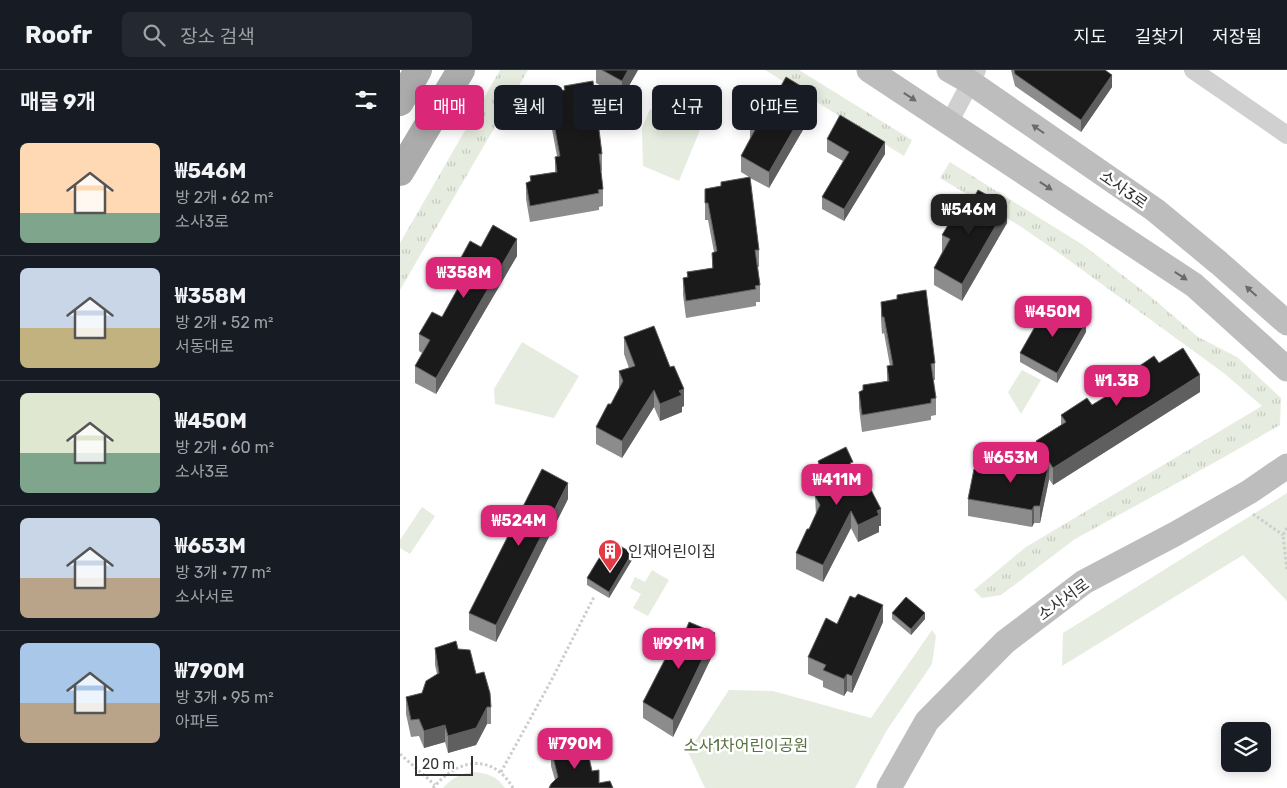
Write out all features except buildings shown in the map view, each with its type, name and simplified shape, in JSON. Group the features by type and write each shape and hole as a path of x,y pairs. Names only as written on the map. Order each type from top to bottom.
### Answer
{"main road":[{"path":"400,102 418,70"},
{"path":"400,172 461,70"}],"street":[{"path":"869,70 1194,285 1287,369"},
{"path":"1193,70 1287,135"},
{"path":"949,123 965,74"},
{"name":"소사3로","path":"965,74 1155,210 1287,323"},
{"name":"소사서로","path":"889,788 927,721 1005,642 1084,582 1249,492 1287,466"}],"path":[{"path":"1248,511 1283,535"},
{"path":"1287,528 1283,535 1287,570"},
{"path":"501,772 594,597"},
{"path":"400,754 434,786 441,777 452,770 465,765 485,764 501,772 513,788"}],"green space":[{"path":"500,70 528,70 519,85 494,85 494,128 400,290 400,243 465,130 484,130 484,98"},
{"path":"765,70 799,70 912,140 904,156 817,102 817,85 789,85"},
{"path":"650,109 652,110 652,130 700,130 679,181 643,166 642,128"},
{"path":"950,162 1083,245 1150,296 1198,337 1237,357 1281,398 1280,425 1075,539 1001,595 982,598 974,590 1026,547 1262,406 1225,374 1059,253 1020,226 940,178"},
{"path":"522,342 579,376 554,418 495,404 494,389"},
{"path":"1022,370 1041,380 1021,414 1008,392"},
{"path":"1287,493 1287,601 1243,555 1062,666 1063,633"},
{"path":"422,507 435,516 410,554 400,548 400,540"},
{"path":"652,570 669,580 648,616 633,608 641,594 630,588 635,577 645,582"},
{"name":"소사1차어린이공원","path":"932,630 936,636 932,664 887,730 855,788 705,788 688,752 729,690 773,691 871,718"},
{"path":"474,772 492,776 505,788 443,788 457,777"}],"place":[{"name":"인재어린이집","path":"610,572"}]}
